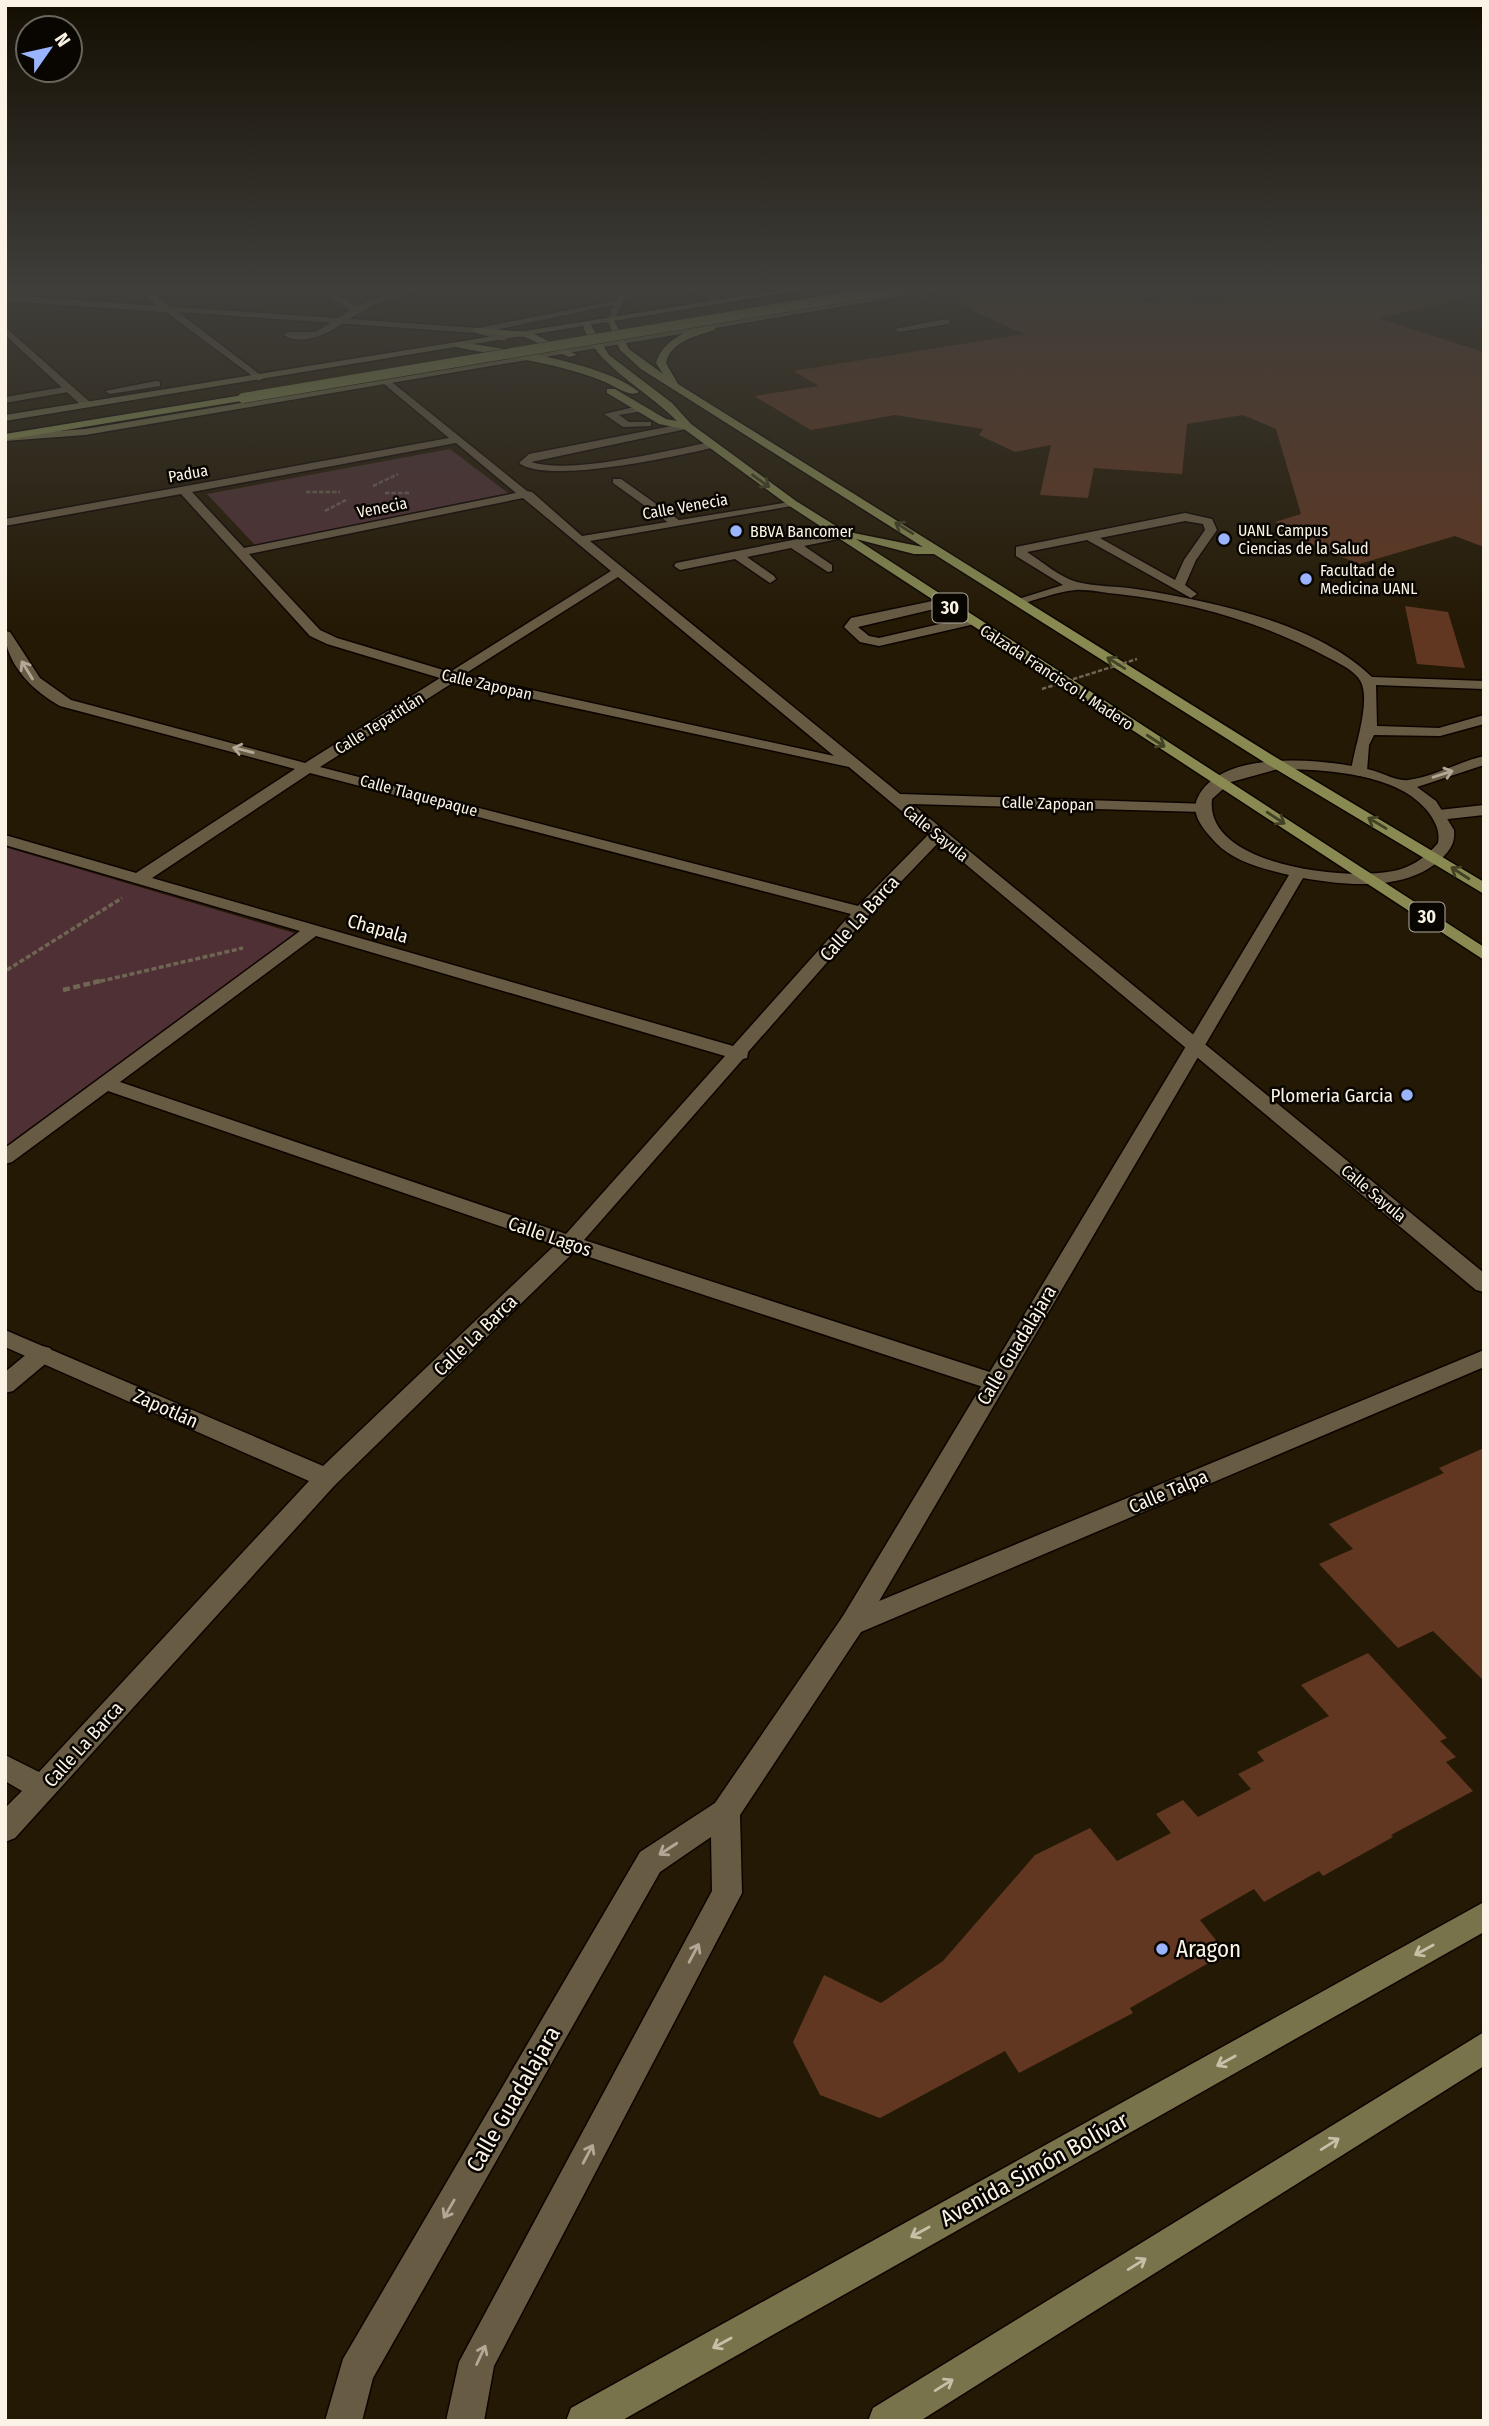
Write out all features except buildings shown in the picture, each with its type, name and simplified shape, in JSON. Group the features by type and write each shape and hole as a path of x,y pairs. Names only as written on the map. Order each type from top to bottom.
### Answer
{"highway":[{"path":"5,422 31,422 173,399"},
{"path":"5,438 236,399"}],"main road":[{"path":"5,422 126,399"},
{"path":"5,438 85,432 284,399"},
{"path":"623,399 663,422 688,420"},
{"path":"655,399 668,405"},
{"path":"659,399 688,420"},
{"name":"30","path":"697,399 1278,764 1484,889"},
{"path":"701,417 758,437"},
{"name":"Calzada Francisco I. Madero","path":"688,420 712,445 839,535 1370,878 1484,955"},
{"path":"839,535 863,535 911,551 939,550"},
{"name":"Avenida Simón Bolívar","path":"584,2421 1484,1916"},
{"path":"886,2421 1484,2048"}],"street":[{"path":"81,399 87,405"},
{"name":"Calle Sayula","path":"409,399 583,539 1484,1285"},
{"path":"639,409 609,414 627,425 663,422"},
{"path":"688,420 529,457 524,463 533,468 550,469 712,445"},
{"name":"Padua","path":"5,523 459,439"},
{"path":"617,481 677,523"},
{"name":"Calle Zapopan","path":"184,490 315,633 332,641 452,677 852,764"},
{"name":"Venecia","path":"242,552 528,494"},
{"name":"Calle Venecia","path":"583,539 792,503"},
{"path":"1178,587 1189,559 1211,530 1208,521 1185,517 1020,550 1020,553 1051,574 1076,586 1132,592 1214,607 1296,635 1353,666 1368,681 1371,705 1369,730 1362,745 1359,771"},
{"path":"680,566 839,535"},
{"path":"1086,535 1214,607"},
{"path":"792,543 828,568"},
{"path":"736,554 770,579"},
{"name":"Calle Tepatitlán","path":"140,878 309,766 619,571"},
{"path":"1018,601 1076,586"},
{"path":"942,603 856,621 851,627 865,639 879,642 970,621"},
{"name":"Calle Tlaquepaque","path":"5,635 36,685 55,699 81,709 309,766 862,912"},
{"path":"1368,681 1484,685"},
{"path":"1369,730 1440,732 1484,719"},
{"path":"1403,787 1484,760"},
{"path":"1278,764 1305,764 1359,771 1403,787 1425,800 1439,814 1447,830 1446,844 1435,858 1409,872 1370,878 1322,877 1298,873 1259,861 1227,845 1208,826 1202,807 1206,793 1219,781 1244,770 1278,764"},
{"name":"Calle Zapopan","path":"895,799 1202,807"},
{"path":"1439,814 1484,810"},
{"name":"Calle La Barca","path":"5,1829 327,1478 570,1243 740,1054 862,912 938,834"},
{"name":"Chapala","path":"5,840 740,1054"},
{"name":"Calle Guadalajara","path":"343,2421 356,2372 650,1862 725,1812 852,1624 1298,873"},
{"path":"5,1158 311,931"},
{"name":"Calle Lagos","path":"107,1084 570,1243 994,1382"},
{"name":"Zapotlán","path":"5,1338 327,1478"},
{"path":"5,1385 42,1354"},
{"name":"Calle Talpa","path":"852,1624 1484,1358"},
{"path":"5,1767 43,1788"},
{"path":"465,2421 477,2362 727,1893 725,1812"}],"path":[{"path":"1042,689 1137,659"},
{"path":"7,970 129,894"},
{"path":"63,990 246,947"}],"shaded area":[{"path":"450,449 508,493 255,545 207,494"},
{"path":"5,847 298,934 5,1151"}],"place":[{"name":"BBVA Bancomer","path":"736,531"},
{"name":"UANL Campus Ciencias de la Salud","path":"1224,539"},
{"name":"Facultad de Medicina UANL","path":"1306,579"},
{"name":"Plomeria Garcia","path":"1407,1095"},
{"name":"Aragon","path":"1162,1949"}]}
